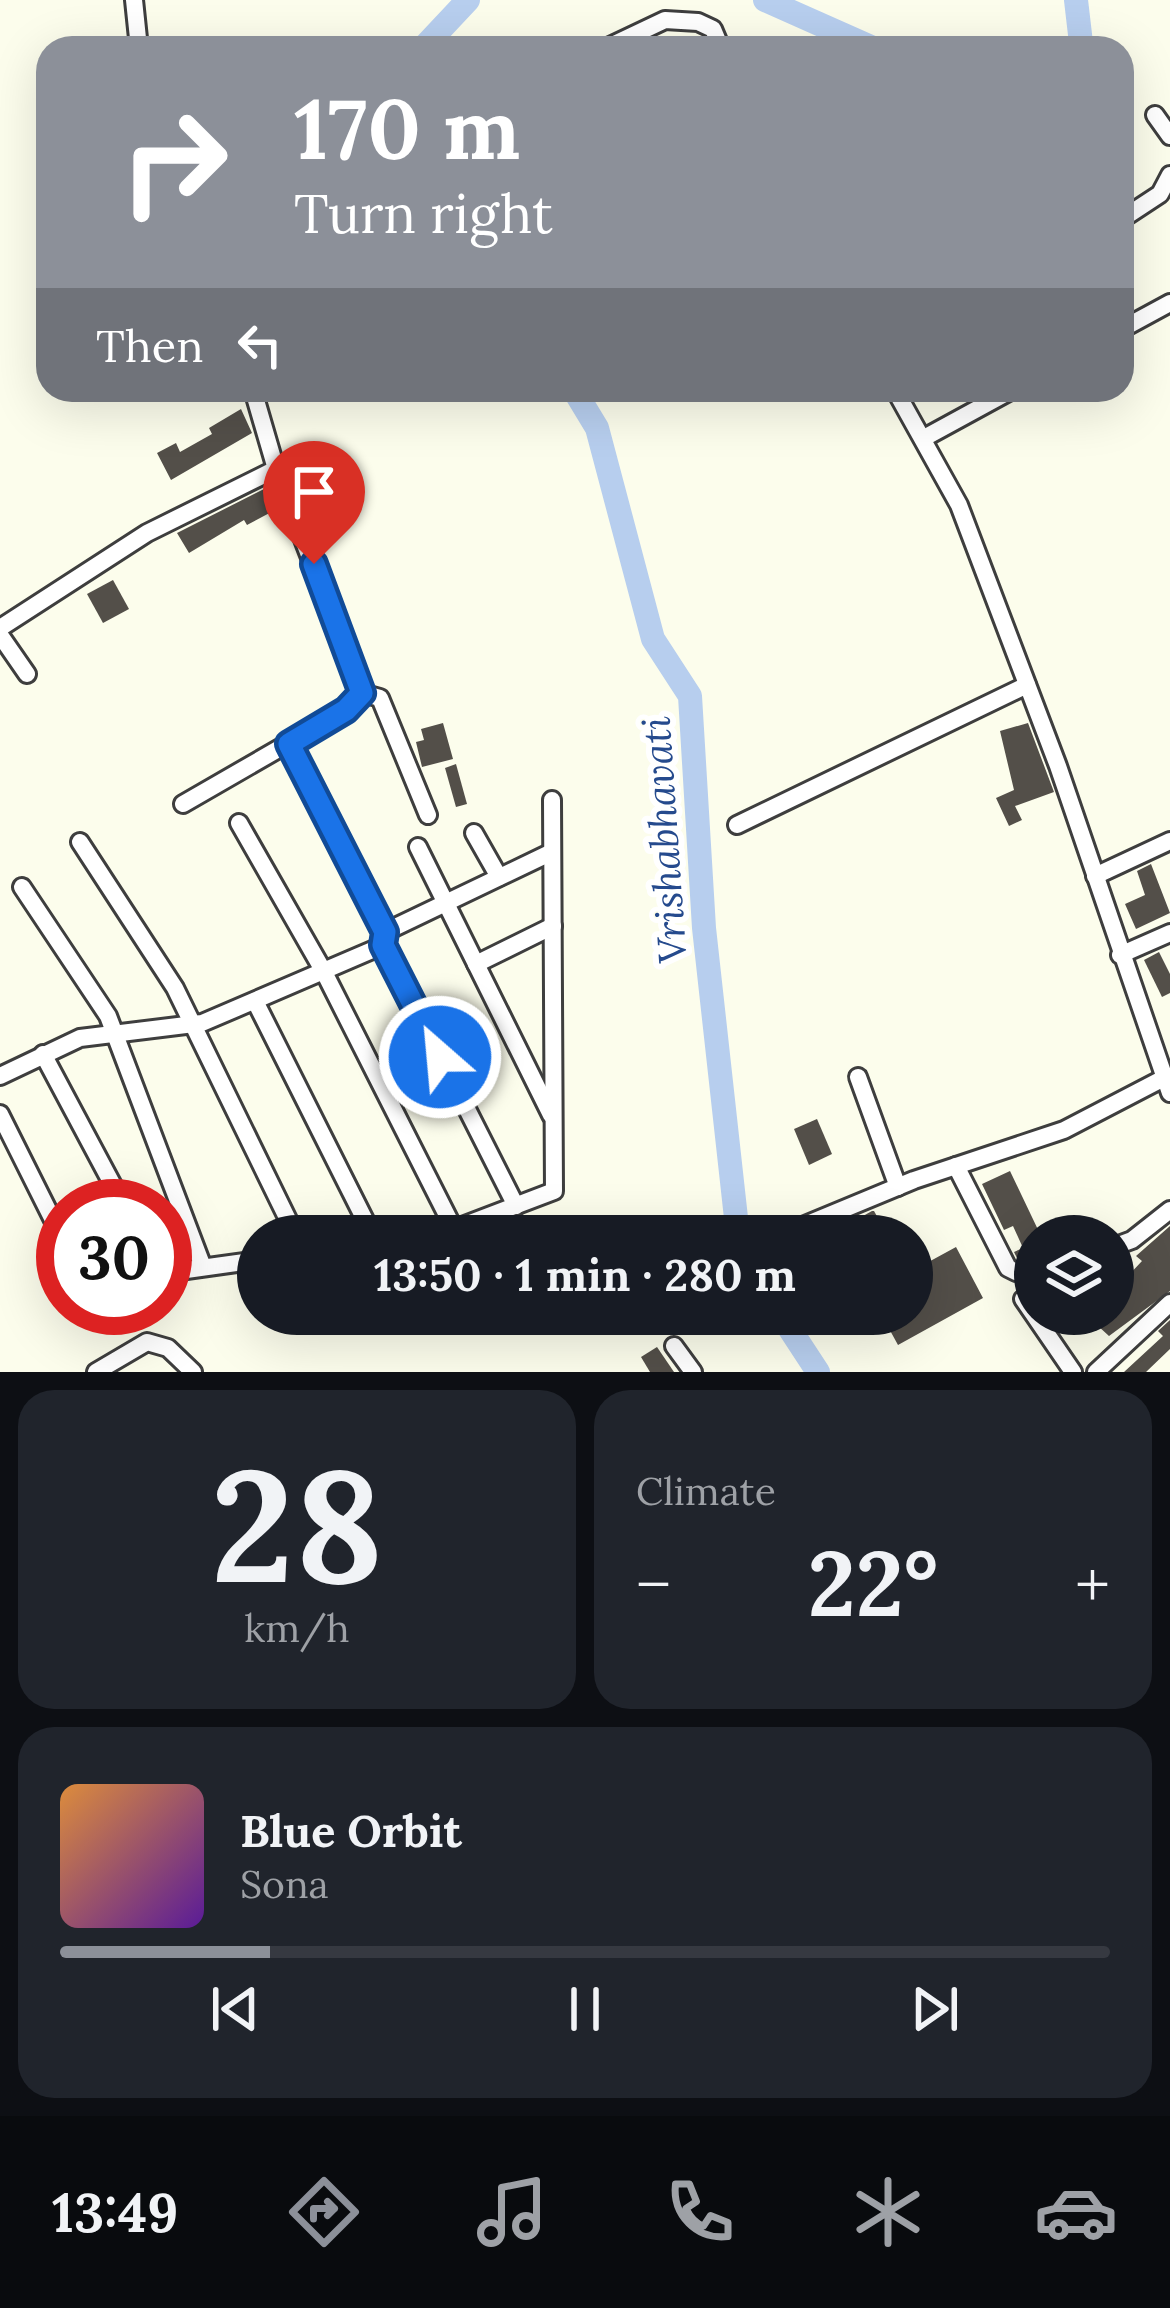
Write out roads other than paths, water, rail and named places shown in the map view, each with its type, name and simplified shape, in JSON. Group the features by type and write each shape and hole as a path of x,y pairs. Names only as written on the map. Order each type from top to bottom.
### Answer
{"street":[{"path":"134,0 138,36"},
{"path":"633,36 669,20 712,29 715,36"},
{"path":"1155,115 1170,136"},
{"path":"1134,211 1160,194 1170,175"},
{"path":"1134,322 1170,303"},
{"path":"256,402 275,469 362,693"},
{"path":"830,1215 1064,1130 1167,1086 959,505 902,402"},
{"path":"924,438 990,402"},
{"path":"27,674 0,632 147,533 275,469"},
{"path":"736,825 1027,686"},
{"path":"183,804 223,776 346,710 362,693"},
{"path":"362,693 380,698 428,815"},
{"path":"289,744 516,1206"},
{"path":"493,1215 554,1191 552,800"},
{"path":"239,823 325,972 438,1215"},
{"path":"474,833 499,877"},
{"path":"80,842 175,988 286,1215"},
{"path":"1095,876 1170,842"},
{"path":"418,847 554,1121"},
{"path":"0,1076 80,1038 192,1026 255,1001 325,972 446,903 552,852"},
{"path":"22,887 117,1035 203,1267"},
{"path":"476,964 553,926"},
{"path":"1120,955 1170,933"},
{"path":"255,1001 363,1215"},
{"path":"43,1054 110,1179"},
{"path":"858,1076 898,1187"},
{"path":"0,1114 36,1186"},
{"path":"956,1166 1008,1268 1014,1270"},
{"path":"1134,1238 1170,1210"},
{"path":"192,1269 237,1263"},
{"path":"1096,1372 1170,1303"},
{"path":"1048,1335 1073,1372"},
{"path":"96,1372 147,1342 168,1348 193,1372"},
{"path":"674,1346 693,1372"}],"waterway":[{"name":"Vrishabhavati","path":"434,36 468,0"},
{"name":"Vrishabhavati","path":"765,0 846,36"},
{"name":"Vrishabhavati","path":"1076,0 1080,36"},
{"name":"Vrishabhavati","path":"581,402 597,428 653,639 690,696 704,928 736,1215"},
{"name":"Vrishabhavati","path":"794,1335 818,1372"}]}
